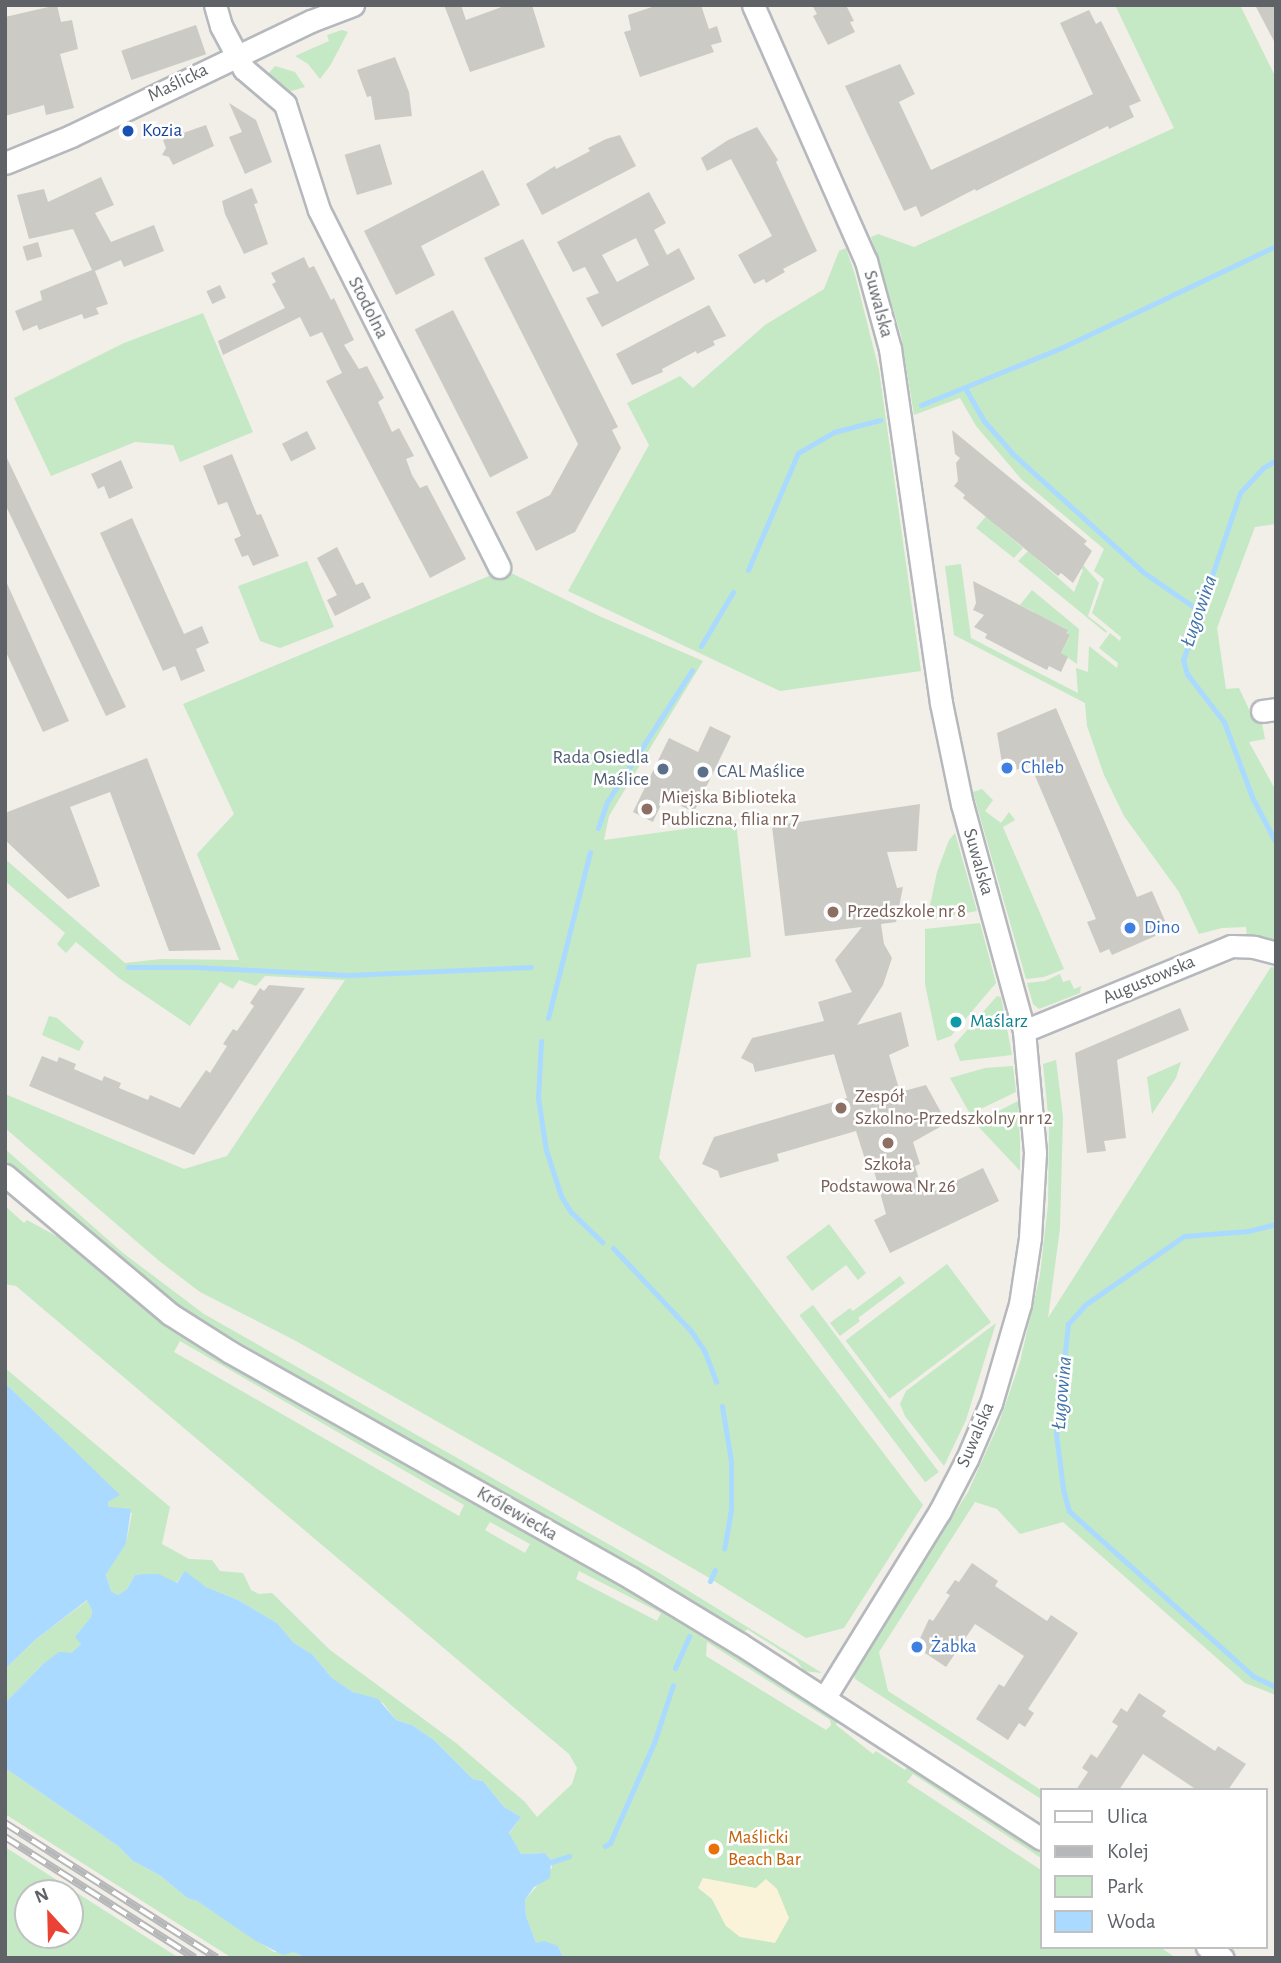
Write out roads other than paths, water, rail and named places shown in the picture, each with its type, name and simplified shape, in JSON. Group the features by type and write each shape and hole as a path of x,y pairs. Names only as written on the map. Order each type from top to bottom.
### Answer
{"street":[{"path":"215,5 235,56"},
{"name":"Maślicka","path":"5,163 71,136 235,56 353,5"},
{"name":"Suwalska","path":"753,5 866,261 881,314 902,420 943,715 961,804 1024,1031 1032,1114 1034,1191 1031,1238 1020,1304 1005,1360 967,1459 940,1511 825,1697"},
{"name":"Stodolna","path":"235,56 252,77 285,104 319,210 499,567"},
{"name":"Augustowska","path":"1024,1031 1231,946 1254,947 1276,953"},
{"name":"Królewiecka","path":"5,1175 170,1314 242,1359 631,1578 825,1697 1040,1838"}],"water":[{"path":"5,1383 120,1495 108,1502 109,1507 131,1509 126,1544 106,1574 111,1591 118,1595 127,1589 135,1575 143,1574 158,1574 177,1583 185,1571 206,1587 238,1600 277,1623 294,1643 312,1654 332,1678 353,1692 378,1699 396,1720 412,1725 434,1740 473,1779 483,1781 504,1807 521,1817 509,1833 521,1854 545,1853 551,1860 550,1878 534,1887 525,1900 526,1916 536,1943 544,1941 558,1946 563,1958 307,1958 293,1952 283,1955 256,1941 197,1901 187,1898 161,1876 133,1861 118,1846 5,1768 5,1703 43,1664 59,1652 71,1653 81,1644 75,1637 91,1617 92,1610 87,1600 35,1640 5,1669"}],"waterway":[{"path":"921,405 1061,348 1276,246"},
{"path":"965,388 985,422 1013,454 1143,572 1198,610"},
{"path":"748,570 798,453 834,432 880,420"},
{"name":"Ługowina","path":"1276,460 1263,468 1240,493 1183,660 1187,674 1224,722 1252,797 1276,843"},
{"path":"701,646 733,592"},
{"path":"598,828 607,802 692,670"},
{"path":"548,1018 590,852"},
{"path":"128,967 195,967 348,975 531,967"},
{"path":"541,1041 538,1098 546,1150 561,1196 570,1211 602,1242"},
{"name":"Ługowina","path":"1276,1224 1248,1231 1184,1236 1086,1304 1068,1324 1056,1434 1063,1489 1069,1511 1253,1676 1276,1687"},
{"path":"613,1248 691,1331 704,1350 716,1382"},
{"path":"722,1406 731,1461 731,1510 724,1548"},
{"path":"710,1581 715,1570"},
{"path":"675,1668 689,1636"},
{"path":"605,1846 610,1843 654,1743 673,1685"},
{"path":"551,1862 569,1856"}],"railway":[{"path":"5,1823 217,1958"},
{"path":"5,1837 195,1958"}],"place":[{"name":"Kozia","path":"128,131"},
{"name":"Chleb","path":"1007,768"},
{"name":"Rada Osiedla Maślice","path":"663,769"},
{"name":"CAL Maślice","path":"703,772"},
{"name":"Miejska Biblioteka Publiczna, filia nr 7","path":"647,809"},
{"name":"Przedszkole nr 8","path":"833,912"},
{"name":"Dino","path":"1130,928"},
{"name":"Maślarz","path":"956,1022"},
{"name":"Zespół Szkolno-Przedszkolny nr 12","path":"841,1108"},
{"name":"Szkoła Podstawowa Nr 26","path":"888,1143"},
{"name":"Żabka","path":"917,1647"},
{"name":"Maślicki Beach Bar","path":"714,1849"}]}
